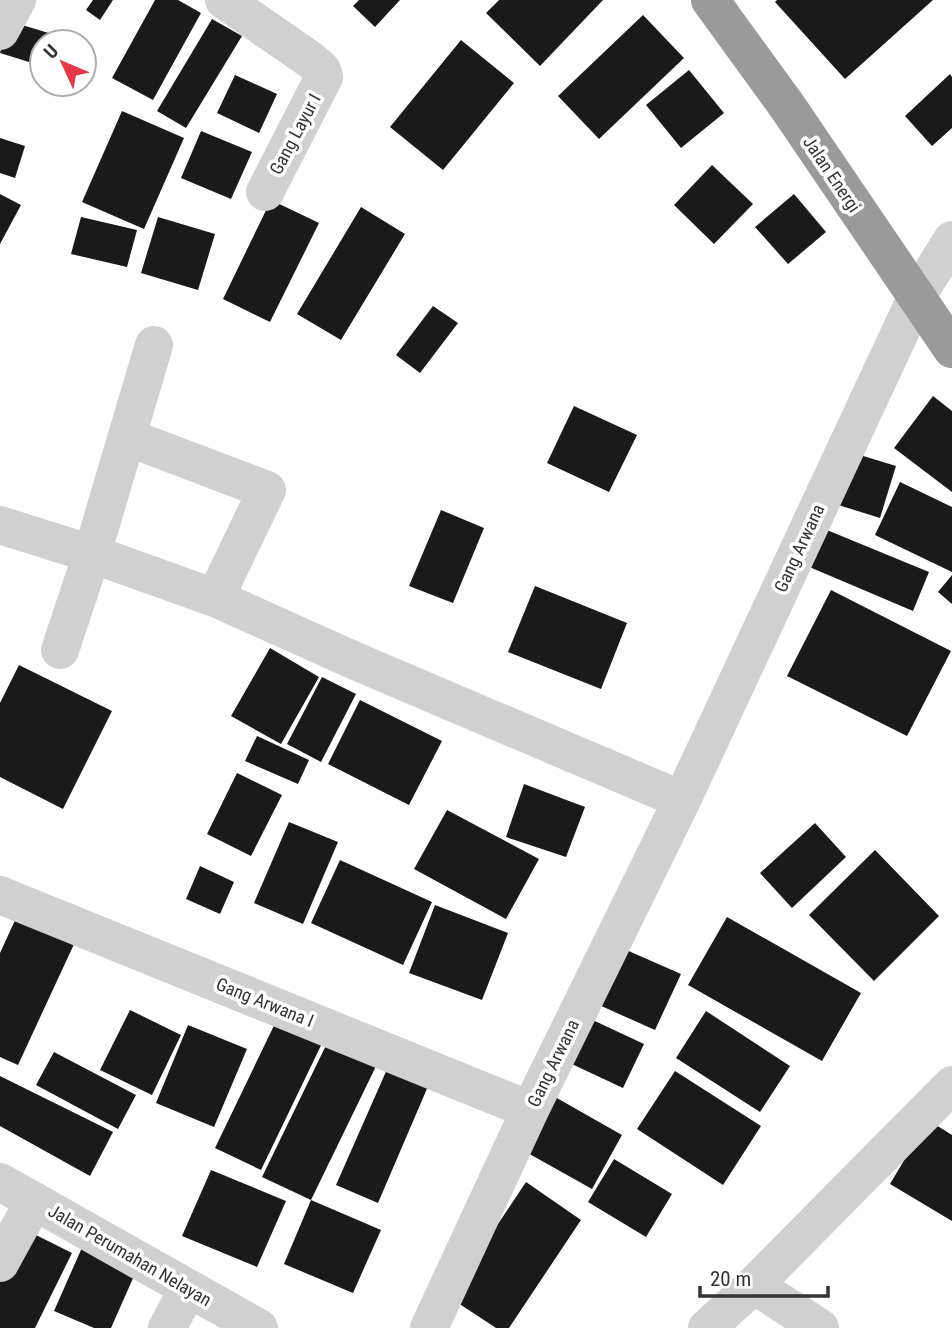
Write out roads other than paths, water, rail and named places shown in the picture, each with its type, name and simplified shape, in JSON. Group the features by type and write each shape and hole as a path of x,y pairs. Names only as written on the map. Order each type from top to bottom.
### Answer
{"highway":[{"name":"Jalan Energi","path":"709,0 743,43 836,183 952,349"}],"street":[{"path":"0,31 17,0"},
{"name":"Gang Layur I","path":"224,0 312,61 322,70 324,77 265,192"},
{"name":"Gang Arwana","path":"429,1328 530,1110 682,800 916,296 952,240"},
{"path":"60,650 92,554 154,345"},
{"path":"127,437 267,490 215,598"},
{"path":"0,525 92,554 215,598 353,660 682,800"},
{"name":"Gang Arwana I","path":"0,895 530,1110"},
{"path":"707,1328 754,1285 952,1085"},
{"name":"Jalan Perumahan Nelayan","path":"0,1182 259,1328"},
{"path":"0,1263 34,1201"},
{"path":"754,1285 820,1328"},
{"path":"167,1328 188,1289"}]}
